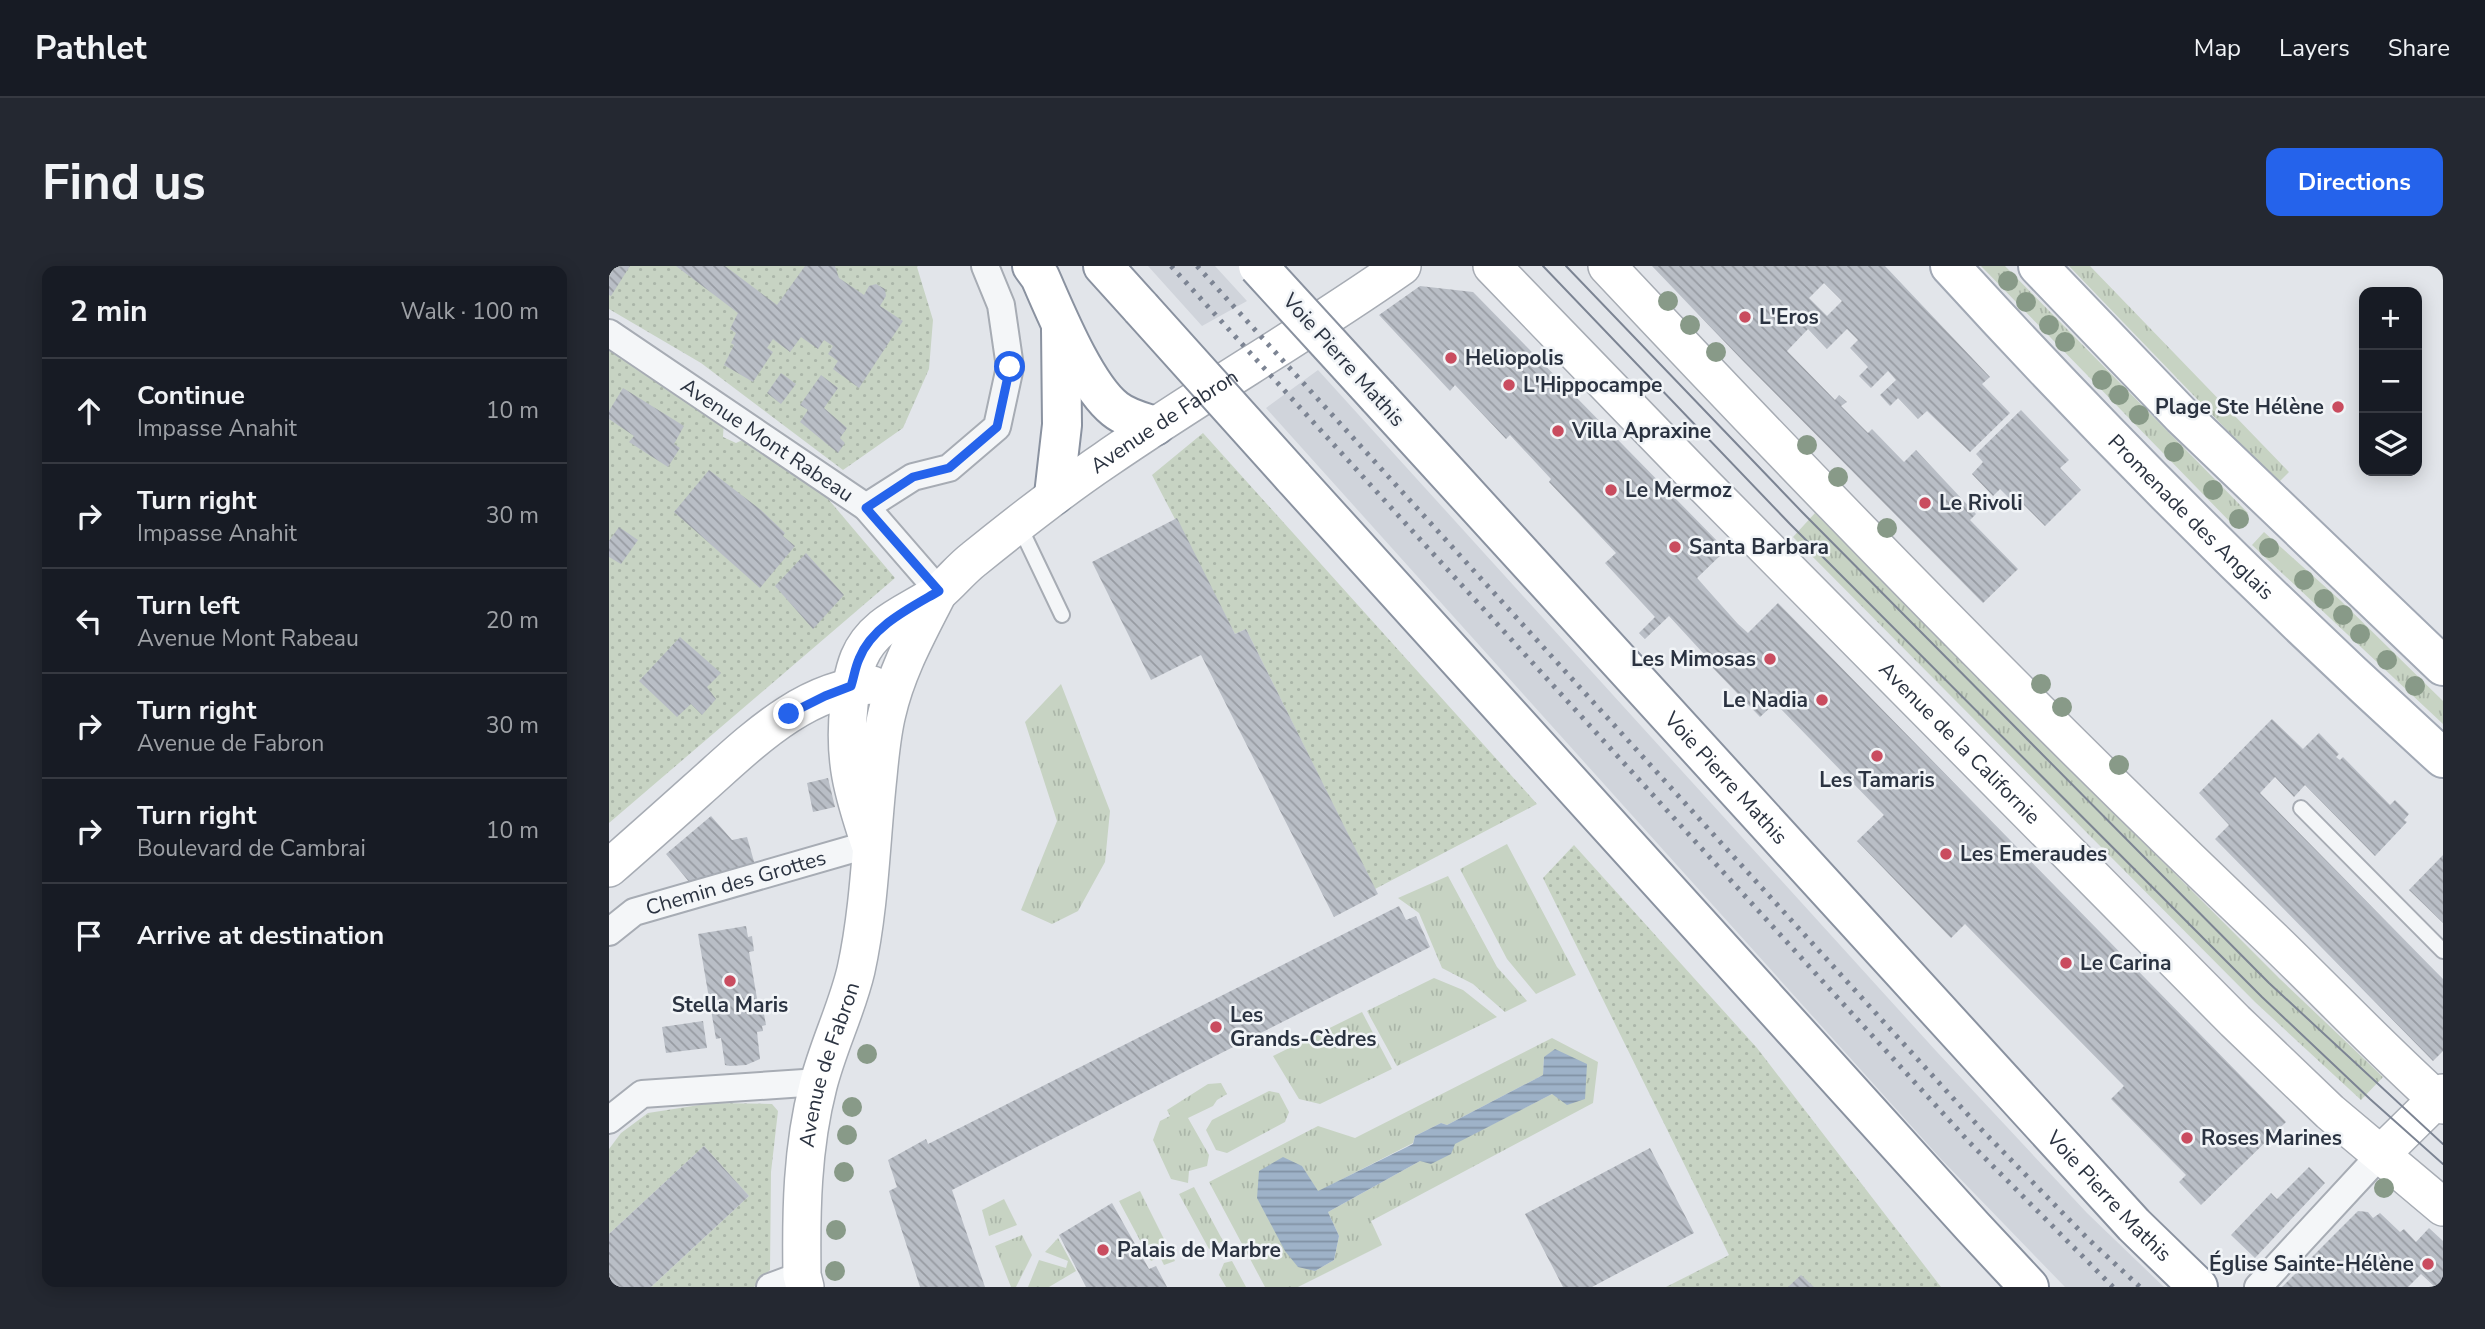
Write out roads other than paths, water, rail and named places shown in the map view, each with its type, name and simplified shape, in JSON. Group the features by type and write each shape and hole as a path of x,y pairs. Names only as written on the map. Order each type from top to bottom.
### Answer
{"main road":[{"path":"1032,266 1040,276 1082,364 1105,399 1116,410 1130,418 1155,426"},
{"path":"1103,266 2029,1287"},
{"name":"Voie Pierre Mathis","path":"1258,266 2134,1225 2197,1287"},
{"name":"Avenue de Fabron","path":"870,844 854,796 846,746 851,686 859,657 876,634 898,615 939,591 970,562 1054,495 1155,426 1345,306 1402,266"},
{"name":"Avenue de la Californie","path":"1492,266 1705,486 2235,1021 2330,1112 2443,1207"},
{"path":"1607,266 1976,649 2162,835 2400,1066 2441,1099 2381,1154"},
{"name":"Promenade des Anglais","path":"1951,266 2033,357 2222,551 2443,758"},
{"path":"2038,266 2182,416 2443,666"},
{"path":"1054,495 1062,425 1061,323"},
{"name":"Avenue de Fabron","path":"792,1283 808,1126 818,1082 855,973 866,913 870,844 883,737 894,685 939,591"},
{"path":"609,868 789,714 851,686 894,685"}],"street":[{"path":"866,508 913,477 949,468 997,427 1010,367 1002,305 985,266"},
{"name":"Avenue Mont Rabeau","path":"609,333 866,508 939,591"},
{"name":"Chemin des Grottes","path":"609,932 634,912 870,844"},
{"path":"609,1120 642,1094 818,1082"},
{"path":"2258,1287 2381,1154"}],"lane":[{"path":"1019,523 1062,615"},
{"path":"2301,808 2443,951"}],"water":[{"path":"1555,1049 1587,1064 1585,1099 1567,1105 1552,1094 1455,1144 1451,1154 1431,1164 1420,1161 1328,1212 1339,1236 1334,1260 1315,1271 1298,1267 1285,1251 1257,1198 1259,1171 1283,1157 1302,1166 1318,1191 1413,1144 1415,1136 1441,1123 1447,1125 1543,1075 1544,1057"}],"tram line":[{"path":"1543,266 1790,524 2262,997 2443,1164"},
{"path":"1566,266 1802,512 2269,983 2443,1144"}],"railway":[{"path":"1171,266 1970,1143 2113,1287"},
{"path":"1197,266 1981,1129 2086,1237 2140,1287"}],"place":[{"name":"L'Eros","path":"1745,317"},
{"name":"Heliopolis","path":"1451,358"},
{"name":"L'Hippocampe","path":"1509,385"},
{"name":"Plage Ste Hélène","path":"2338,407"},
{"name":"Villa Apraxine","path":"1558,431"},
{"name":"Le Mermoz","path":"1611,490"},
{"name":"Le Rivoli","path":"1925,503"},
{"name":"Santa Barbara","path":"1675,547"},
{"name":"Les Mimosas","path":"1770,659"},
{"name":"Le Nadia","path":"1822,700"},
{"name":"Les Tamaris","path":"1877,756"},
{"name":"Les Emeraudes","path":"1946,854"},
{"name":"Le Carina","path":"2066,963"},
{"name":"Stella Maris","path":"730,981"},
{"name":"Les Grands-Cèdres","path":"1216,1027"},
{"name":"Roses Marines","path":"2187,1138"},
{"name":"Palais de Marbre","path":"1103,1250"},
{"name":"Église Sainte-Hélène","path":"2428,1264"}]}
